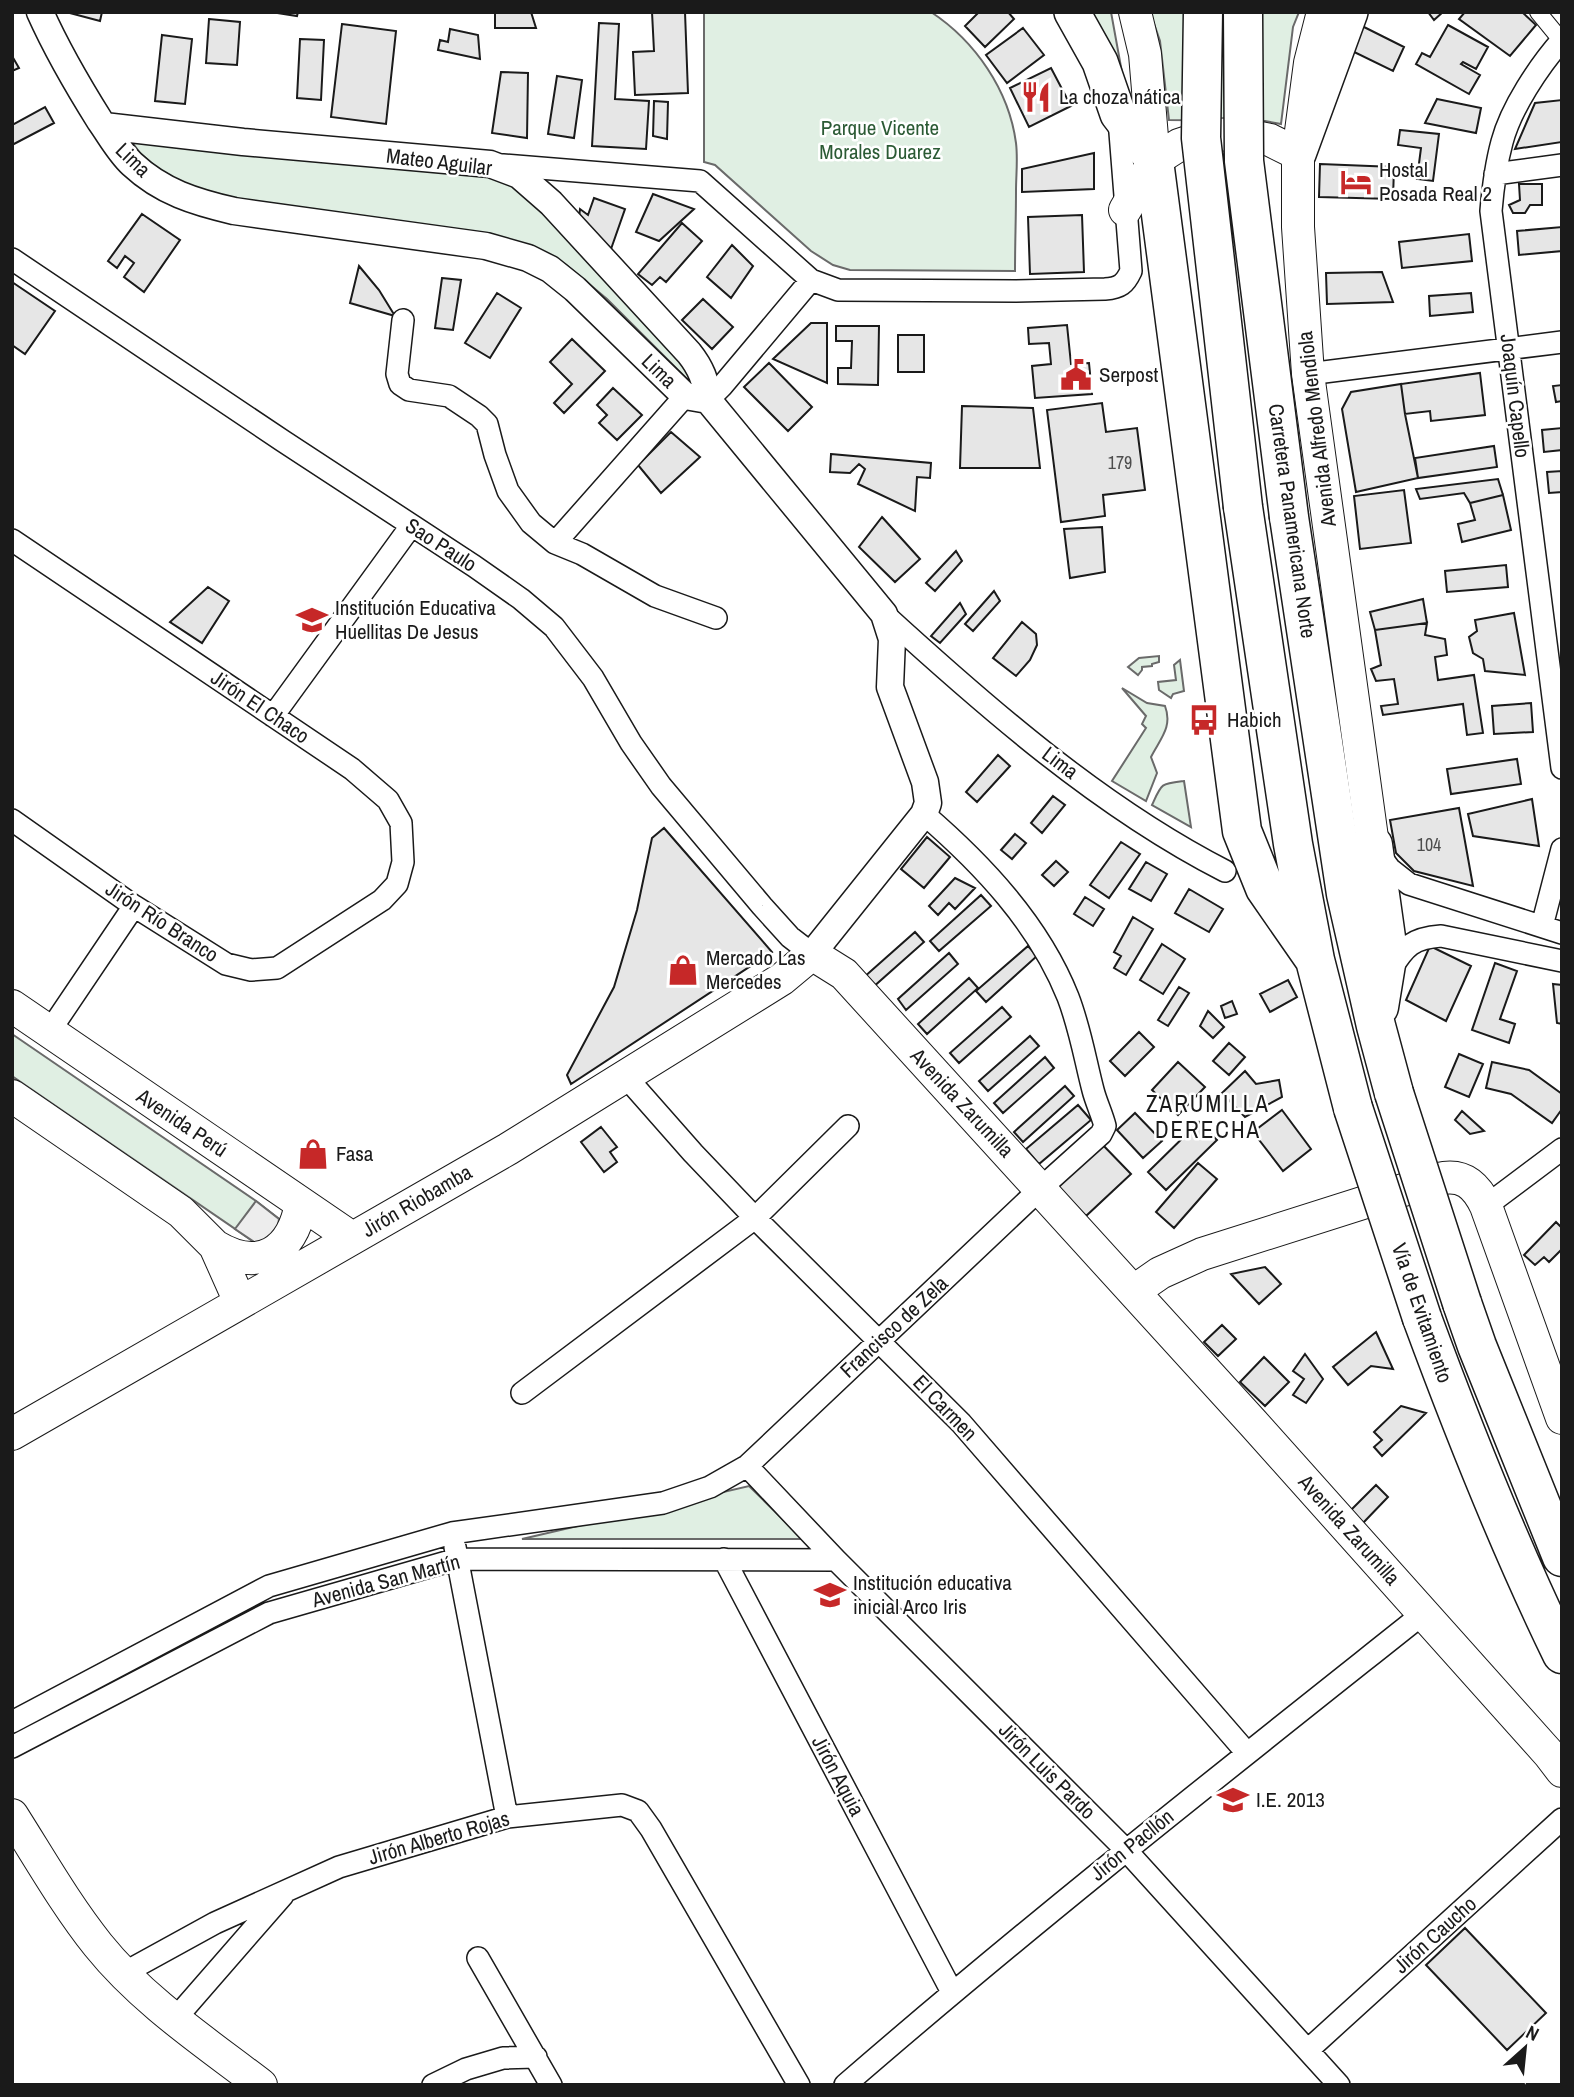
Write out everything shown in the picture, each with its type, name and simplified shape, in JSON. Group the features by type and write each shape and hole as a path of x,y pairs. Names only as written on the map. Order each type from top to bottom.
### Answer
{"highway":[{"name":"Carretera Panamericana Norte","path":"1202,12 1201,138 1243,507 1293,844 1315,960"},
{"name":"Carretera Panamericana Norte","path":"1243,12 1244,161 1289,517 1346,894 1376,1026"},
{"path":"1154,162 1242,831 1265,888 1315,960"},
{"path":"1373,845 1388,951 1376,1026"},
{"name":"Vía de Evitamiento","path":"1315,960 1353,1108 1422,1318 1498,1514 1562,1654"},
{"name":"Vía de Evitamiento","path":"1376,1026 1394,1093 1462,1303 1562,1558"}],"main road":[{"path":"1072,12 1100,62 1118,114 1154,162"},
{"path":"1135,12 1144,54 1154,162"},
{"name":"Avenida Alfredo Mendiola","path":"1323,12 1310,63 1298,154 1298,227 1308,374 1373,845"},
{"path":"1125,210 1154,162 1179,145 1209,135 1240,134 1270,140 1298,154 1350,12"},
{"name":"Jirón Riobamba","path":"12,1434 508,1149 782,979 812,954"},
{"name":"Avenida Zarumilla","path":"812,954 844,974 1041,1188 1424,1613 1562,1771"},
{"name":"Avenida Perú","path":"12,1006 352,1238"},
{"path":"12,1096 181,1212 215,1246 230,1255 252,1259 272,1253 288,1240 298,1221 301,1204"},
{"path":"1133,1291 1160,1273 1202,1254 1438,1179 1455,1177 1469,1182 1480,1193 1486,1206 1562,1418"},
{"path":"215,1246 240,1302"},
{"path":"12,1815 76,1916 99,1947 175,2019 261,2085"}],"street":[{"name":"Lima","path":"40,12 79,87 104,126 132,164 165,188 194,202 234,211 486,246 528,258 550,270 575,289 696,398 884,614 971,692 1143,822 1225,870"},
{"path":"1538,12 1562,40"},
{"name":"Joaquín Capello","path":"1562,40 1540,65 1503,139 1495,174 1491,211 1562,768"},
{"path":"490,164 701,181 811,280 846,291 1118,288 1126,281 1131,271 1118,114"},
{"name":"Mateo Aguilar","path":"104,126 243,142 490,164 519,175 551,203 690,353 706,383 696,398"},
{"path":"1495,174 1562,165"},
{"name":"Sao Paulo","path":"12,260 474,566 521,599 554,627 593,678 631,743 662,786 762,906 790,937 812,954"},
{"path":"555,543 696,398 722,386 811,280"},
{"path":"403,320 397,374 400,384 409,390 449,396 479,416 486,424 508,491 531,523 555,543 655,596 716,618"},
{"path":"1308,374 1562,342"},
{"path":"273,716 411,526"},
{"name":"Jirón El Chaco","path":"12,540 352,769 388,800 402,827 403,862 397,884 382,900 357,917"},
{"path":"812,954 924,814 928,803 925,782 890,687 892,639 884,614"},
{"name":"Francisco de Zela","path":"747,1466 1101,1134 1105,1126 1094,1094 1082,1039 1060,978 1051,962 1016,908 988,874 924,814"},
{"name":"Jirón Río Branco","path":"12,820 134,906 226,964 251,970 276,968 357,917"},
{"path":"1373,845 1390,869 1409,884 1552,930 1562,849"},
{"path":"49,1032 134,906"},
{"path":"1382,986 1399,958 1411,944 1424,937 1441,936 1562,961"},
{"name":"El Carmen","path":"626,1077 755,1218 961,1423 1247,1753"},
{"path":"522,1394 755,1218 848,1126"},
{"path":"1486,1206 1562,1149"},
{"name":"Avenida San Martín","path":"12,1722 269,1586 452,1533 663,1503 710,1488 747,1466"},
{"name":"Jirón Luis Pardo","path":"747,1466 836,1560 1125,1849 1339,2085"},
{"path":"452,1533 507,1817"},
{"name":"Avenida San Martín","path":"12,1747 269,1613 457,1559 836,1560"},
{"name":"Jirón Aquia","path":"724,1559 952,1992"},
{"name":"Jirón Pacllón","path":"845,2085 952,1992 1125,1849 1424,1613"},
{"name":"Jirón Alberto Rojas","path":"124,1973 215,1923 339,1867 507,1817 622,1805 638,1811 651,1829 799,2085"},
{"name":"Jirón Caucho","path":"1308,2050 1562,1819"},
{"name":"Jirón Alberto Rojas","path":"175,2019 287,1891"},
{"path":"478,1958 551,2085"},
{"path":"433,2085 466,2068 503,2058 536,2057"}],"green space":[{"name":"Parque Vicente Morales Duarez","path":"704,12 931,12 947,24 962,37 987,68 998,86 1012,123 1017,155 1015,271 850,270 833,265 811,251 715,165 704,162"},
{"path":"1089,12 1111,12 1123,78"},
{"path":"1150,12 1299,12 1293,27 1281,124 1265,121 1169,120 1160,41"},
{"path":"132,142 484,171 518,189 699,369 691,380 688,380 607,299 565,264 389,222 200,193 158,169"},
{"path":"1159,656 1159,662 1142,667 1138,675 1128,667 1139,658"},
{"path":"1180,660 1184,691 1173,694 1171,698 1159,690 1158,682 1176,680 1174,665"},
{"path":"1122,688 1147,703 1165,706 1167,713 1164,733 1151,757 1157,773 1146,801 1112,781 1146,728 1142,724 1146,716"},
{"path":"1184,781 1191,827 1152,805 1163,786"},
{"path":"12,1034 279,1219 257,1244 12,1076"},
{"path":"749,1486 803,1539 522,1539"}],"shaded area":[{"path":"256,1201 279,1219 275,1233 257,1244 235,1229"}],"building":[{"path":"66,12 102,12 100,21"},
{"path":"271,12 298,12 297,16"},
{"path":"495,12 531,12 536,28 495,28"},
{"path":"652,12 685,12 688,93 635,95 633,52 654,51"},
{"path":"979,12 1008,12 1014,19 985,47 965,26"},
{"path":"1428,12 1443,12 1434,20"},
{"path":"1465,12 1522,12 1536,25 1510,56 1459,19"},
{"path":"209,19 240,22 237,65 206,63"},
{"path":"599,23 619,24 615,99 649,101 646,149 592,146"},
{"path":"342,24 396,31 386,124 331,117"},
{"path":"1360,25 1404,47 1393,71 1348,49"},
{"path":"1448,25 1488,47 1476,69 1463,62 1461,64 1480,75 1469,94 1416,64 1422,53 1430,57"},
{"path":"1023,28 1044,55 1007,83 986,55"},
{"path":"450,29 478,35 480,59 438,50 440,40 448,42"},
{"path":"162,35 192,39 185,104 155,101"},
{"path":"300,39 324,40 321,100 297,98"},
{"path":"12,56 19,68 12,71"},
{"path":"1051,68 1071,106 1029,127 1010,88"},
{"path":"501,72 528,73 527,138 492,133"},
{"path":"557,76 582,80 574,138 548,134"},
{"path":"1437,99 1481,108 1476,133 1425,123"},
{"path":"1562,100 1562,142 1515,149 1535,103"},
{"path":"654,101 668,102 667,139 653,136"},
{"path":"45,107 54,123 12,145 12,125"},
{"path":"1400,130 1439,134 1433,181 1417,179 1421,148 1398,145"},
{"path":"1094,153 1094,189 1022,192 1022,169"},
{"name":"Hostal Posada Real 2","path":"1320,164 1394,167 1393,199 1319,197"},
{"path":"1519,184 1542,184 1542,205 1530,205 1525,213 1513,213 1509,205 1520,200"},
{"path":"653,194 694,209 659,241 636,232"},
{"path":"594,198 625,209 611,249 579,218 580,209 588,215"},
{"path":"142,214 180,240 144,292 124,277 134,263 125,256 117,268 108,261"},
{"path":"1082,215 1084,272 1030,274 1028,217"},
{"path":"682,223 702,241 666,282 660,277 652,285 638,274"},
{"path":"1562,227 1562,251 1519,255 1517,231"},
{"path":"1469,234 1472,261 1402,268 1399,242"},
{"path":"732,245 753,266 731,298 707,277"},
{"path":"359,266 379,290 395,316 350,303"},
{"path":"1382,272 1393,302 1327,304 1326,273"},
{"path":"442,278 461,280 453,330 435,328"},
{"path":"12,282 55,311 25,354 12,345"},
{"path":"497,293 521,308 490,358 465,343"},
{"path":"1471,293 1473,312 1430,316 1429,296"},
{"path":"703,299 733,327 712,349 682,320"},
{"path":"811,323 827,323 827,383 773,359"},
{"path":"1067,325 1071,364 1089,363 1092,394 1035,398 1032,366 1051,364 1049,343 1029,344 1028,328"},
{"path":"836,326 879,326 878,385 838,384 838,368 851,368 852,341 836,341"},
{"path":"898,335 924,335 924,372 898,372"},
{"path":"572,339 605,371 564,413 554,403 572,384 550,362"},
{"path":"769,363 812,407 788,431 744,387"},
{"path":"1480,373 1485,415 1431,421 1430,411 1405,414 1401,384"},
{"path":"1401,384 1418,478 1356,492 1342,409 1351,392"},
{"path":"1562,385 1562,401 1556,402 1553,386"},
{"path":"613,388 642,415 617,440 599,423 607,415 597,405"},
{"path":"1102,403 1106,432 1137,428 1145,490 1103,495 1105,516 1061,522 1047,410"},
{"path":"962,406 1033,408 1040,468 960,468"},
{"path":"1562,428 1562,450 1544,452 1542,430"},
{"path":"671,432 700,457 661,493 638,465"},
{"path":"1494,446 1497,467 1418,478 1415,458"},
{"path":"831,454 931,463 930,478 917,477 915,511 858,484 865,469 859,464 850,473 830,472"},
{"path":"1562,471 1562,492 1549,493 1547,472"},
{"path":"1498,479 1503,495 1470,503 1464,493 1420,499 1416,489"},
{"path":"1404,490 1411,543 1360,549 1354,496"},
{"path":"1503,495 1511,530 1462,542 1458,524 1475,520 1470,503"},
{"path":"882,517 920,559 895,582 859,547"},
{"path":"1102,527 1105,572 1070,578 1064,529"},
{"path":"956,551 962,561 935,591 926,583"},
{"path":"1506,565 1508,587 1447,592 1445,571"},
{"path":"208,587 229,601 202,643 170,622"},
{"path":"994,591 1000,601 973,631 965,624"},
{"path":"1423,599 1427,623 1375,630 1370,612"},
{"path":"960,603 966,614 940,643 931,636"},
{"path":"1514,613 1525,675 1485,671 1483,659 1473,653 1469,637 1477,631 1475,620"},
{"path":"1022,622 1036,634 1037,645 1030,660 1016,676 993,658"},
{"path":"1427,623 1425,635 1445,639 1447,655 1435,657 1438,680 1474,675 1483,733 1467,735 1463,704 1383,715 1381,706 1398,704 1394,679 1376,681 1371,669 1381,665 1375,630"},
{"path":"1531,703 1533,732 1494,734 1492,706"},
{"path":"998,755 1010,766 977,802 966,792"},
{"path":"1517,759 1521,784 1451,794 1447,769"},
{"path":"1053,796 1065,805 1042,833 1031,823"},
{"path":"1532,799 1539,846 1473,836 1468,814"},
{"path":"1459,808 1473,886 1414,871 1396,853 1390,820"},
{"name":"Mercado Las Mercedes","path":"664,828 772,952 571,1084 567,1075 614,987 637,910 652,838"},
{"path":"1015,834 1026,843 1012,859 1001,850"},
{"path":"927,837 950,857 924,888 901,869"},
{"path":"1121,842 1140,854 1109,898 1090,885"},
{"path":"1056,861 1068,872 1054,886 1042,875"},
{"path":"1146,862 1167,874 1151,901 1129,889"},
{"path":"955,878 975,888 955,909 949,903 938,915 929,906"},
{"path":"1189,889 1223,909 1209,932 1175,913"},
{"path":"981,895 991,906 939,951 930,941"},
{"path":"1085,897 1104,909 1093,926 1074,914"},
{"path":"1133,917 1153,929 1126,975 1114,968 1121,956 1114,952"},
{"path":"915,932 924,942 872,988 863,978"},
{"path":"1162,944 1185,959 1163,994 1140,980"},
{"path":"1028,946 1037,956 986,1002 976,991"},
{"path":"1430,946 1471,966 1446,1021 1406,1000"},
{"path":"949,953 958,964 906,1010 898,999"},
{"path":"1495,963 1517,971 1500,1019 1515,1024 1509,1043 1472,1030"},
{"path":"969,978 978,988 927,1034 918,1024"},
{"path":"1288,980 1297,997 1270,1012 1260,994"},
{"path":"1553,984 1562,985 1562,1024 1557,1023"},
{"path":"1179,987 1189,993 1168,1026 1158,1020"},
{"path":"1232,1001 1237,1014 1225,1018 1221,1006"},
{"path":"1002,1007 1011,1017 959,1063 950,1053"},
{"path":"1208,1011 1224,1027 1213,1038 1200,1026"},
{"path":"1139,1032 1154,1047 1125,1076 1110,1061"},
{"path":"1030,1036 1039,1046 988,1091 979,1081"},
{"path":"1229,1043 1245,1057 1229,1075 1213,1061"},
{"path":"1459,1054 1483,1064 1469,1097 1445,1087"},
{"path":"1045,1057 1054,1068 1003,1113 994,1103"},
{"path":"1178,1062 1205,1087 1178,1115 1152,1090"},
{"path":"1492,1062 1529,1070 1562,1094 1562,1109 1552,1123 1511,1094 1486,1088"},
{"path":"1245,1071 1256,1084 1279,1080 1282,1097 1245,1117 1222,1093"},
{"path":"1065,1086 1074,1096 1023,1142 1014,1132"},
{"path":"1078,1105 1091,1120 1039,1164 1026,1149"},
{"path":"1282,1110 1311,1149 1283,1171 1253,1132"},
{"path":"1462,1111 1484,1131 1470,1134 1455,1120"},
{"path":"1135,1113 1162,1141 1143,1158 1117,1130"},
{"path":"1199,1122 1217,1140 1166,1190 1148,1172"},
{"path":"601,1127 617,1147 610,1152 617,1162 604,1172 581,1142"},
{"path":"1099,1141 1131,1174 1086,1216 1055,1184"},
{"path":"1198,1163 1217,1179 1174,1228 1156,1212"},
{"path":"1556,1222 1562,1228 1562,1249 1549,1262 1544,1257 1535,1265 1524,1255"},
{"path":"1265,1267 1281,1284 1259,1304 1231,1274"},
{"path":"1222,1325 1236,1339 1218,1356 1204,1342"},
{"path":"1376,1332 1393,1369 1371,1366 1348,1385 1333,1367"},
{"path":"1305,1354 1323,1379 1306,1403 1293,1395 1304,1379 1293,1371"},
{"path":"1264,1357 1289,1382 1265,1406 1240,1382"},
{"path":"1401,1406 1426,1413 1382,1456 1374,1447 1382,1440 1374,1432"},
{"path":"1376,1485 1388,1497 1363,1523 1350,1511"},
{"path":"1465,1928 1546,2013 1507,2050 1426,1965"}],"place":[{"name":"La choza nática","path":"1036,97"},
{"name":"Hostal Posada Real 2","path":"1356,182"},
{"name":"Serpost","path":"1076,375"},
{"name":"Institución Educativa Huellitas De Jesus","path":"312,620"},
{"name":"Habich","path":"1204,720"},
{"name":"Mercado Las Mercedes","path":"683,970"},
{"name":"Fasa","path":"313,1154"},
{"name":"Institución educativa inicial Arco Iris","path":"830,1595"},
{"name":"I.E. 2013","path":"1233,1800"}],"district":[{"name":"ZARUMILLA DERECHA","path":"1208,1117"}]}
